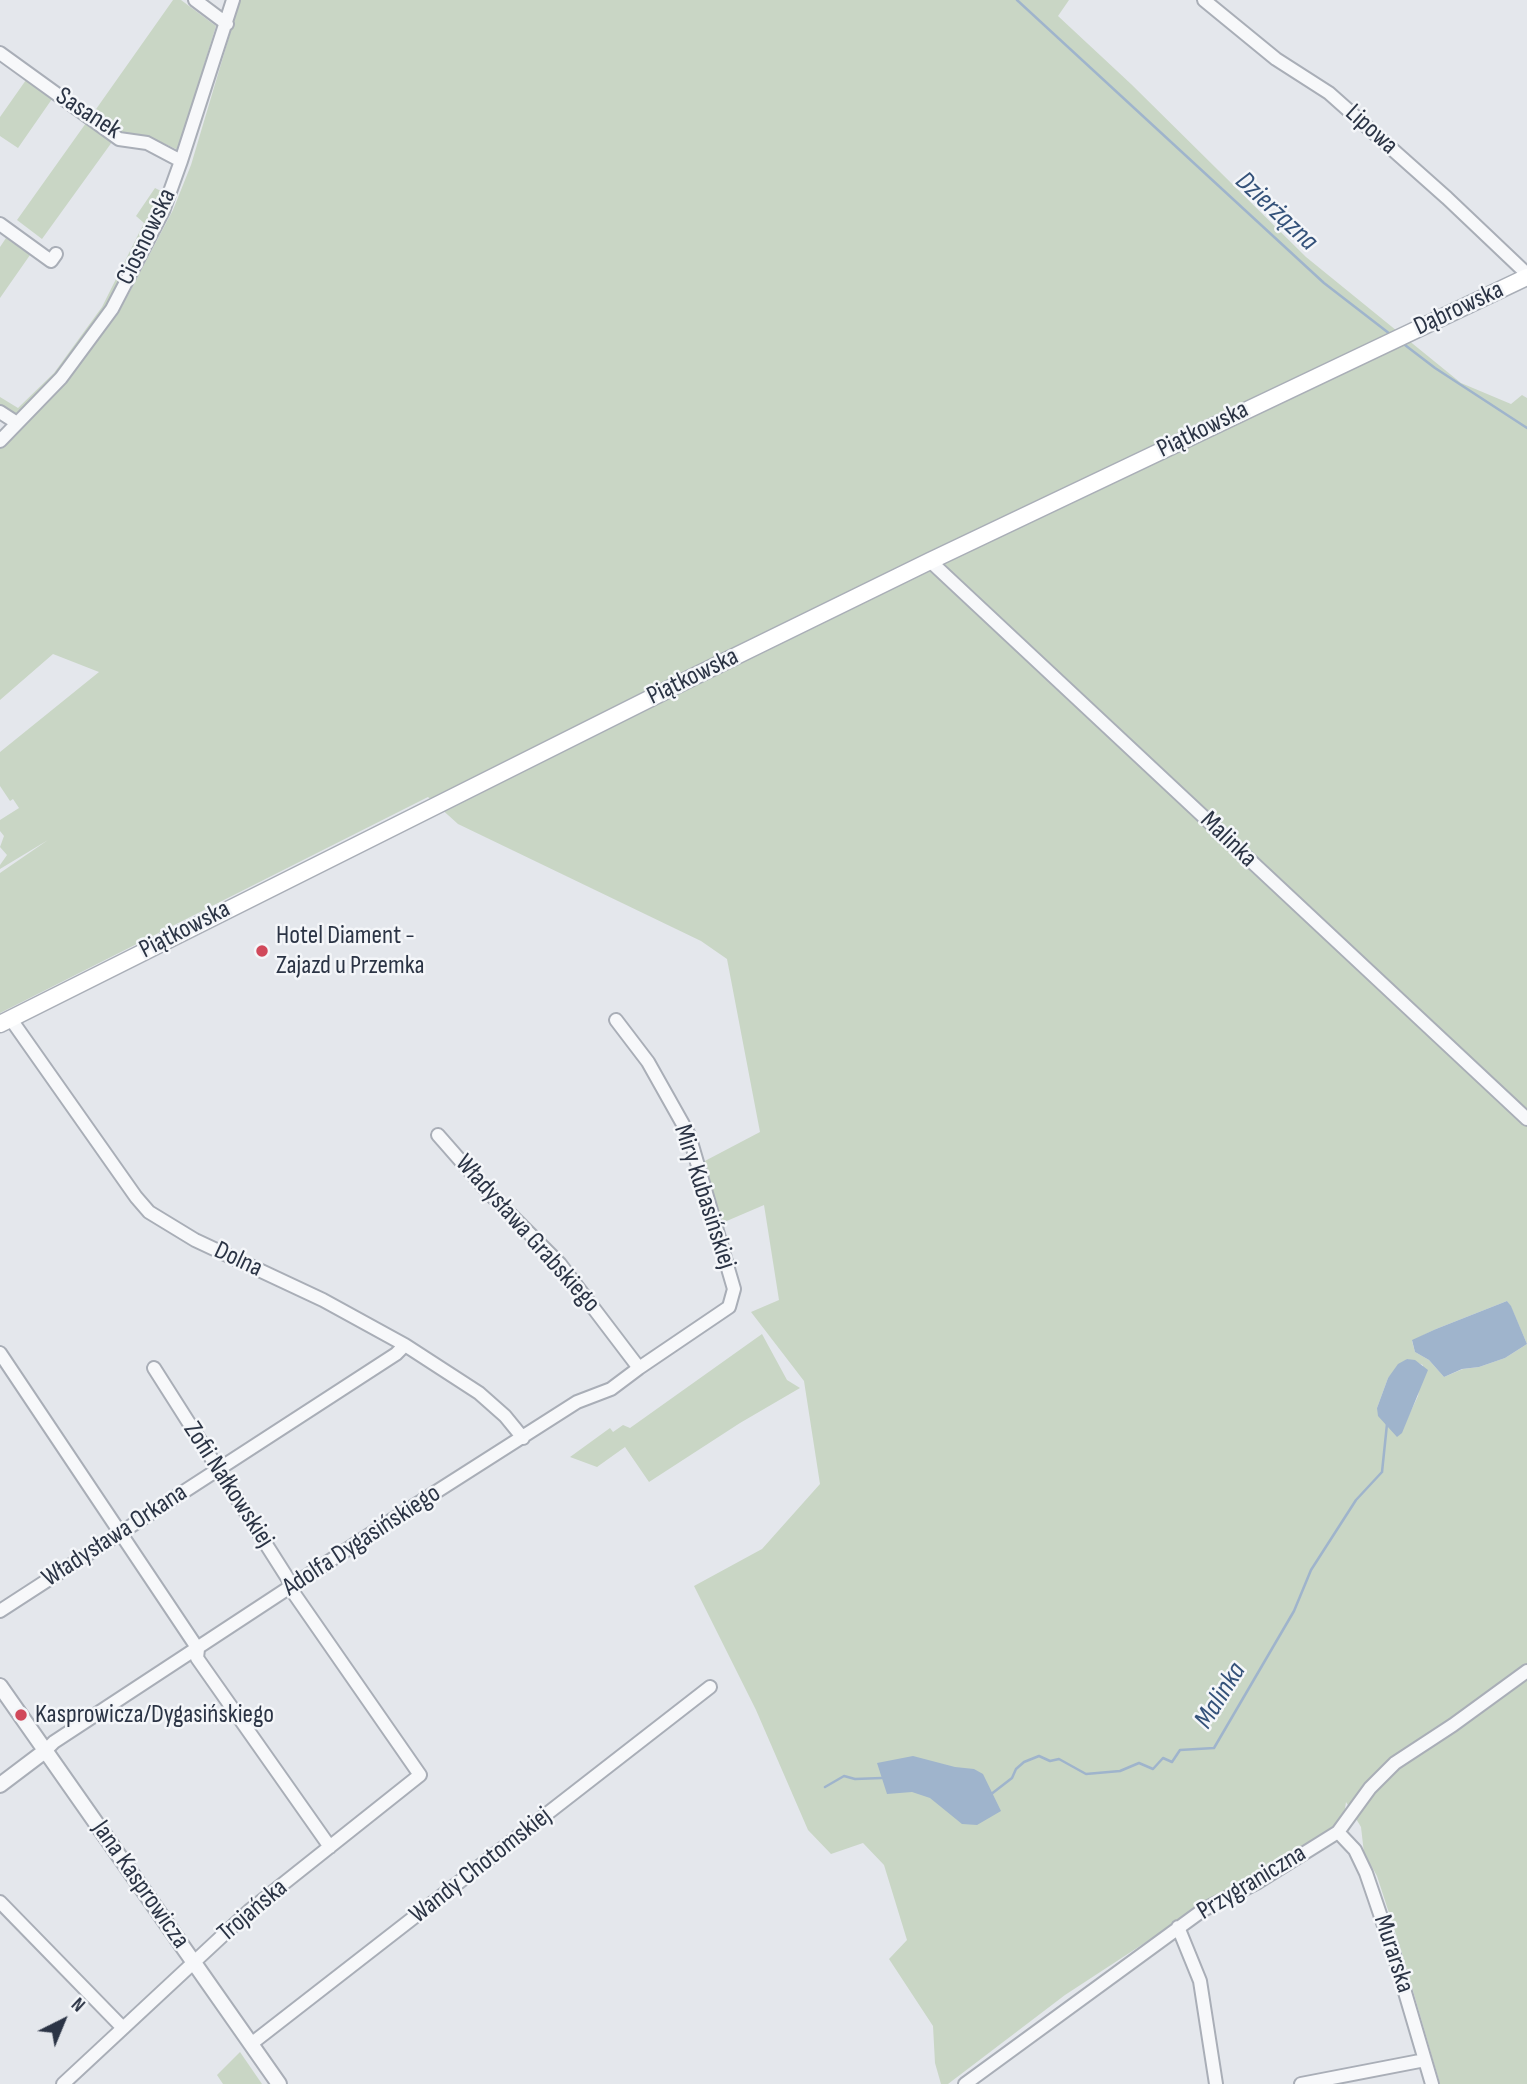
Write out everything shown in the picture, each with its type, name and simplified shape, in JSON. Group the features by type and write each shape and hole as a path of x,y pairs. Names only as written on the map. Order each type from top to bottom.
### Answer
{"main road":[{"name":"Dąbrowska","path":"1390,341 1527,275"},
{"name":"Piątkowska","path":"5,1021 409,817 930,561 1390,341"}],"street":[{"path":"195,0 227,24"},
{"name":"Ciosnowska","path":"0,441 61,379 111,309 163,211 233,0"},
{"name":"Lipowa","path":"1204,0 1276,59 1329,93 1447,198 1527,275"},
{"name":"Sasanek","path":"0,53 119,139 147,144 181,161"},
{"path":"0,224 51,261 56,254"},
{"path":"0,412 17,423"},
{"name":"Malinka","path":"930,561 1527,1119"},
{"name":"Miry Kubasińskiej","path":"616,1020 649,1062 689,1135 734,1289 729,1307"},
{"name":"Dolna","path":"5,1021 149,1212 195,1240 323,1300 405,1345 479,1393 505,1416 523,1438"},
{"name":"Władysława Grabskiego","path":"438,1135 488,1192 560,1264 639,1367"},
{"name":"Adolfa Dygasińskiego","path":"0,1785 54,1742 392,1520 577,1402 611,1389 729,1307"},
{"name":"Władysława Orkana","path":"0,1611 396,1354 405,1345"},
{"path":"0,1353 198,1649 197,1658 330,1847"},
{"name":"Zofii Nałkowskiej","path":"154,1368 293,1587 295,1595 419,1775"},
{"name":"Przygraniczna","path":"965,2084 1203,1910 1258,1882 1338,1832 1370,1788 1395,1763 1527,1671"},
{"name":"Jana Kasprowicza","path":"0,1686 279,2084"},
{"name":"Wandy Chotomskiej","path":"251,2044 710,1687"},
{"name":"Trojańska","path":"62,2084 249,1911 419,1775"},
{"name":"Murarska","path":"1338,1832 1355,1850 1366,1872 1432,2084"},
{"path":"0,1902 122,2027"},
{"path":"1178,1927 1200,1981 1216,2084"},
{"path":"1301,2084 1425,2060"}],"green space":[{"path":"173,0 181,0 216,26 178,150 148,136 122,133 94,112"},
{"path":"240,0 1069,0 1058,16 1131,84 1306,257 1461,383 1511,404 1522,395 1527,398 1527,1344 1527,2084 1440,2084 1377,1876 1364,1853 1361,1827 1346,1802 1342,1827 1195,1910 1065,1995 948,2084 941,2084 935,2063 933,2026 889,1959 907,1940 884,1865 863,1843 831,1854 808,1830 756,1710 694,1586 762,1549 820,1484 804,1381 751,1312 779,1300 764,1205 722,1223 701,1163 760,1132 727,959 701,941 458,824 428,797 0,1013 0,873 48,840 0,869 7,855 0,847 4,836 0,831 0,820 19,808 13,799 10,801 0,786 0,752 99,672 53,654 0,700 0,449 64,382 118,314 173,210 191,165","holes":["1507,1301 1527,1344 1505,1358 1444,1377 1429,1360 1415,1352 1412,1341","1407,1359 1423,1365 1418,1396 1407,1419 1377,1408 1388,1378"]},
{"path":"26,80 52,99 18,148 0,136 0,117"},
{"path":"86,123 112,142 42,239 17,220"},
{"path":"155,188 165,193 108,307 57,376 18,414 0,406 0,397 18,408 54,373 102,307 144,223 136,216"},
{"path":"6,238 30,255 0,298 0,247"},
{"path":"762,1334 787,1380 800,1388 649,1482 625,1447 597,1467 570,1457 610,1428 613,1432 623,1425 630,1428"},
{"path":"240,2052 262,2084 223,2084 217,2075"}],"water":[{"path":"1507,1301 1527,1344 1505,1358 1479,1367 1462,1369 1444,1377 1429,1360 1415,1352 1412,1340"},
{"path":"1407,1359 1415,1360 1428,1370 1402,1433 1397,1437 1378,1416 1377,1408 1388,1378 1398,1364"},
{"path":"913,1756 974,1769 983,1774 1001,1811 977,1825 962,1824 930,1798 912,1792 887,1794 877,1763"}],"waterway":[{"name":"Dzierżązna","path":"1017,0 1324,283 1390,334"},
{"name":"Dzierżązna","path":"1401,342 1435,368 1527,428"},
{"name":"Malinka","path":"990,1795 1012,1778 1016,1769 1024,1762 1039,1756 1050,1761 1059,1759 1086,1774 1120,1771 1139,1763 1153,1769 1163,1758 1172,1762 1180,1750 1214,1748 1294,1611 1311,1570 1356,1500 1382,1472 1387,1424"},
{"name":"Malinka","path":"825,1787 844,1776 855,1779 882,1778"}],"place":[{"name":"Hotel Diament - Zajazd u Przemka","path":"262,951"},
{"name":"Kasprowicza/Dygasińskiego","path":"21,1715"}]}
